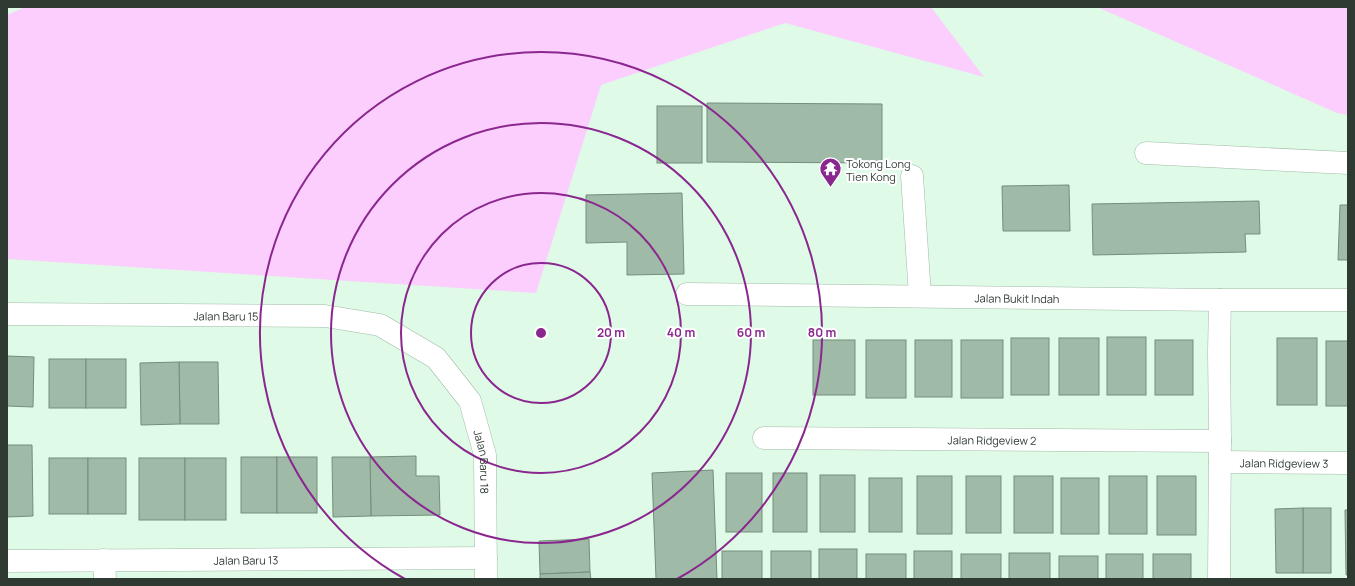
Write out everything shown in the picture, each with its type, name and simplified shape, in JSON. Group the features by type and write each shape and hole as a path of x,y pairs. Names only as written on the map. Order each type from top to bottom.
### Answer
{"street":[{"path":"1146,153 1348,163"},
{"path":"912,176 920,296"},
{"name":"Jalan Bukit Indah","path":"687,294 1348,300"},
{"path":"1219,579 1220,300"},
{"name":"Jalan Baru 15","path":"7,314 325,316 380,325 436,358"},
{"name":"Jalan Baru 18","path":"436,358 470,401 485,455 486,569"},
{"name":"Jalan Ridgeview 2","path":"764,438 1220,451"},
{"name":"Jalan Ridgeview 3","path":"1220,451 1348,463"},
{"name":"Jalan Baru 13","path":"7,561 104,570 486,569"}],"shaded area":[{"path":"25,7 931,7 984,77 785,23 601,85 536,293 7,259 7,15"},
{"path":"1097,7 1348,7 1348,115 1337,113"}],"building":[{"path":"707,103 882,104 882,163 707,162"},
{"path":"657,106 702,106 702,163 657,163"},
{"path":"1069,185 1070,231 1003,231 1002,186"},
{"path":"682,193 684,274 627,275 627,242 586,243 586,195"},
{"path":"1259,201 1260,234 1245,234 1246,252 1093,255 1092,204"},
{"path":"1340,205 1348,205 1348,260 1338,260"},
{"path":"1107,337 1146,337 1146,395 1107,395"},
{"path":"1011,338 1049,338 1049,395 1011,395"},
{"path":"1059,338 1099,338 1099,395 1059,395"},
{"path":"1277,338 1317,338 1317,405 1277,405"},
{"path":"813,340 855,340 855,395 813,395"},
{"path":"866,340 906,340 906,398 866,398"},
{"path":"915,340 952,340 952,397 915,397"},
{"path":"961,340 1003,340 1003,398 961,398"},
{"path":"1155,340 1193,340 1193,395 1155,395"},
{"path":"1326,341 1348,341 1348,406 1326,406"},
{"path":"7,356 34,357 33,407 7,406"},
{"path":"49,359 86,359 86,408 49,408"},
{"path":"86,359 126,359 126,408 86,408"},
{"path":"179,362 218,362 219,424 180,424"},
{"path":"179,362 180,424 141,425 140,363"},
{"path":"7,445 32,445 33,516 7,517"},
{"path":"416,456 416,476 439,476 440,515 371,516 370,457"},
{"path":"241,457 277,457 277,513 241,513"},
{"path":"277,457 317,457 317,513 277,513"},
{"path":"332,457 370,457 371,516 333,517"},
{"path":"49,458 88,458 88,514 49,514"},
{"path":"88,458 126,458 126,514 88,514"},
{"path":"139,458 185,458 185,520 139,520"},
{"path":"185,458 226,458 226,520 185,520"},
{"path":"713,470 717,579 656,579 652,473"},
{"path":"726,473 762,473 762,532 726,532"},
{"path":"773,473 807,473 807,532 773,532"},
{"path":"820,475 855,475 855,532 820,532"},
{"path":"917,476 952,476 952,534 917,534"},
{"path":"966,476 1001,476 1001,533 966,533"},
{"path":"1014,476 1053,476 1053,533 1014,533"},
{"path":"1109,476 1147,476 1147,534 1109,534"},
{"path":"1157,476 1196,476 1196,535 1157,535"},
{"path":"869,478 902,478 902,532 869,532"},
{"path":"1061,478 1099,478 1099,534 1061,534"},
{"path":"1303,508 1331,508 1331,573 1303,573"},
{"path":"1303,508 1303,573 1276,573 1275,509"},
{"path":"1345,510 1348,510 1348,575 1346,575"},
{"path":"589,539 590,572 540,574 539,541"},
{"path":"819,549 857,549 857,579 819,579"},
{"path":"722,551 762,551 762,579 722,579"},
{"path":"771,551 811,551 811,579 771,579"},
{"path":"914,551 952,551 952,579 914,579"},
{"path":"1009,553 1050,553 1050,579 1009,579"},
{"path":"866,554 906,554 906,579 866,579"},
{"path":"961,554 1001,554 1001,579 961,579"},
{"path":"1106,554 1143,554 1143,579 1106,579"},
{"path":"1153,554 1191,554 1191,579 1153,579"},
{"path":"1059,556 1098,556 1098,579 1059,579"},
{"path":"590,572 591,579 540,579 540,574"}],"place":[{"name":"Tokong Long Tien Kong","path":"830,188"}]}
